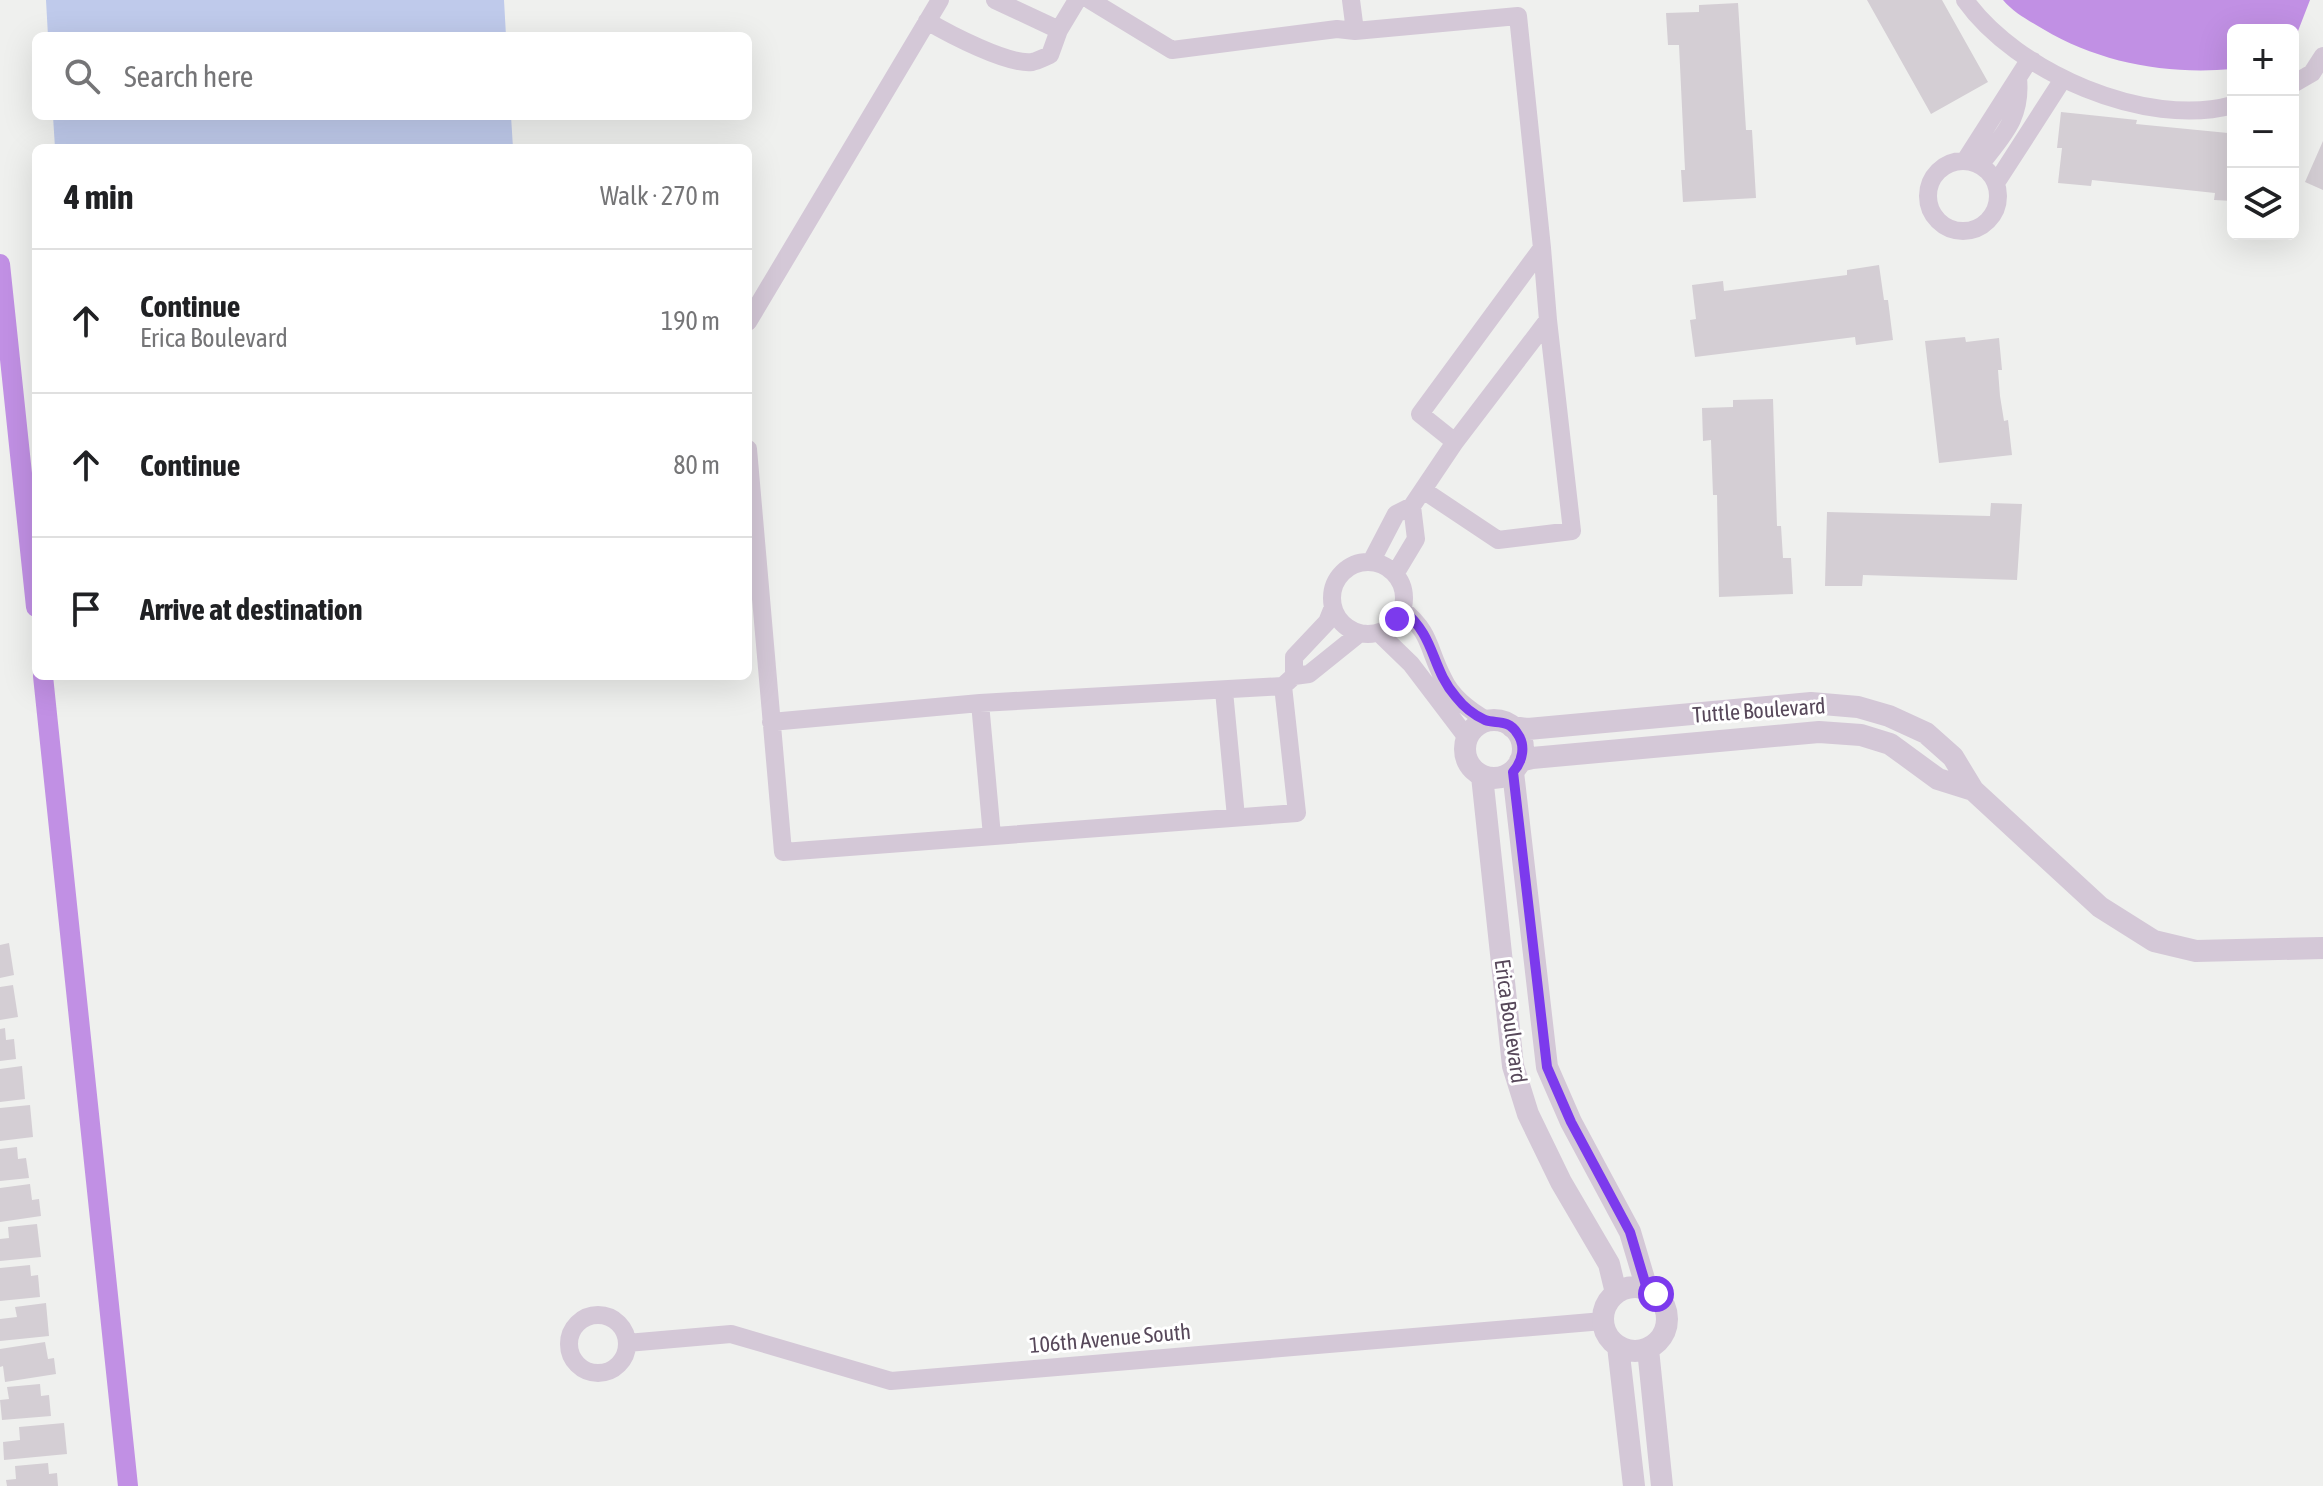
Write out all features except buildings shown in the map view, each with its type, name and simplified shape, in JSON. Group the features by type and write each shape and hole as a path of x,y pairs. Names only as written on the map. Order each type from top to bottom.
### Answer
{"street":[{"path":"752,315 940,0"},
{"path":"995,0 1059,30"},
{"path":"927,21 955,37 1001,55 1031,62 1050,55 1059,30 1077,0"},
{"path":"1090,0 1172,50 1337,29 1355,31 1518,16 1572,531 1498,540 1423,490"},
{"path":"1351,0 1355,31"},
{"path":"1965,0 1973,12 2033,61 2063,79 2153,108 2190,111 2227,106"},
{"path":"2318,76 2323,56"},
{"path":"1973,162 1990,173 1996,183 1998,205 1986,224 1964,232 1943,225 1935,218 1928,195 1930,183 1936,173 1946,166 1973,162 2011,124 2020,98 2018,78 2026,65 2033,61"},
{"path":"1996,183 2063,79"},
{"path":"1455,442 1420,414 1542,248"},
{"path":"1371,562 1396,514 1412,506 1455,442 1548,320"},
{"path":"752,496 783,852 1297,813 1289,681 1294,657 1327,622 1333,607"},
{"path":"1395,574 1416,539 1412,506"},
{"path":"771,722 980,703 1224,691 1289,681 1309,674 1369,633 1389,627 1402,609 1402,585 1395,574 1386,566 1371,562 1351,565 1341,573 1331,595 1333,607 1345,627 1369,633 1411,664 1468,739"},
{"path":"1402,609 1416,620 1424,632 1443,679 1456,697 1467,709 1488,721 1503,722 1512,727 1522,742 1516,766 1498,778 1482,776 1468,762 1466,753 1468,739 1476,727 1488,721"},
{"path":"1224,691 1236,817"},
{"path":"980,703 992,836"},
{"name":"Tuttle Boulevard","path":"1512,727 1528,729 1811,703 1858,707 1889,716 1926,733 1953,757 1973,790 2100,907 2154,941 2196,951 2269,952 2323,948"},
{"name":"Tuttle Boulevard","path":"1516,766 1532,758 1819,732 1861,735 1890,744 1938,779 1973,790"},
{"name":"Erica Boulevard","path":"1516,766 1547,1067 1571,1122 1630,1232 1647,1289"},
{"name":"Erica Boulevard","path":"1482,776 1513,1066 1528,1114 1561,1182 1609,1264 1616,1293"},
{"path":"1618,1346 1638,1351 1648,1349 1664,1334 1667,1313 1663,1302 1647,1289 1636,1286 1616,1293 1609,1301 1603,1321 1605,1331 1618,1346 1634,1486"},
{"name":"106th Avenue South","path":"627,1343 731,1334 891,1381 1603,1321"},
{"path":"1648,1349 1662,1486"}],"shaded area":[{"path":"46,0 504,0 506,32 48,32"},
{"path":"2003,0 2310,0 2299,28 2299,24 2227,24 2227,69 2159,68 2111,58 2065,41 2017,13"},
{"path":"53,120 511,120 513,144 55,144"}],"waterway":[{"path":"0,264 32,569"},
{"path":"43,680 128,1486"}],"route":[{"path":"1397,619 1402,609 1416,620 1433,648 1443,679 1467,709 1488,721 1503,722 1512,727 1522,742 1523,752 1513,772 1547,1067 1571,1122 1630,1232 1647,1289 1656,1294"}]}
